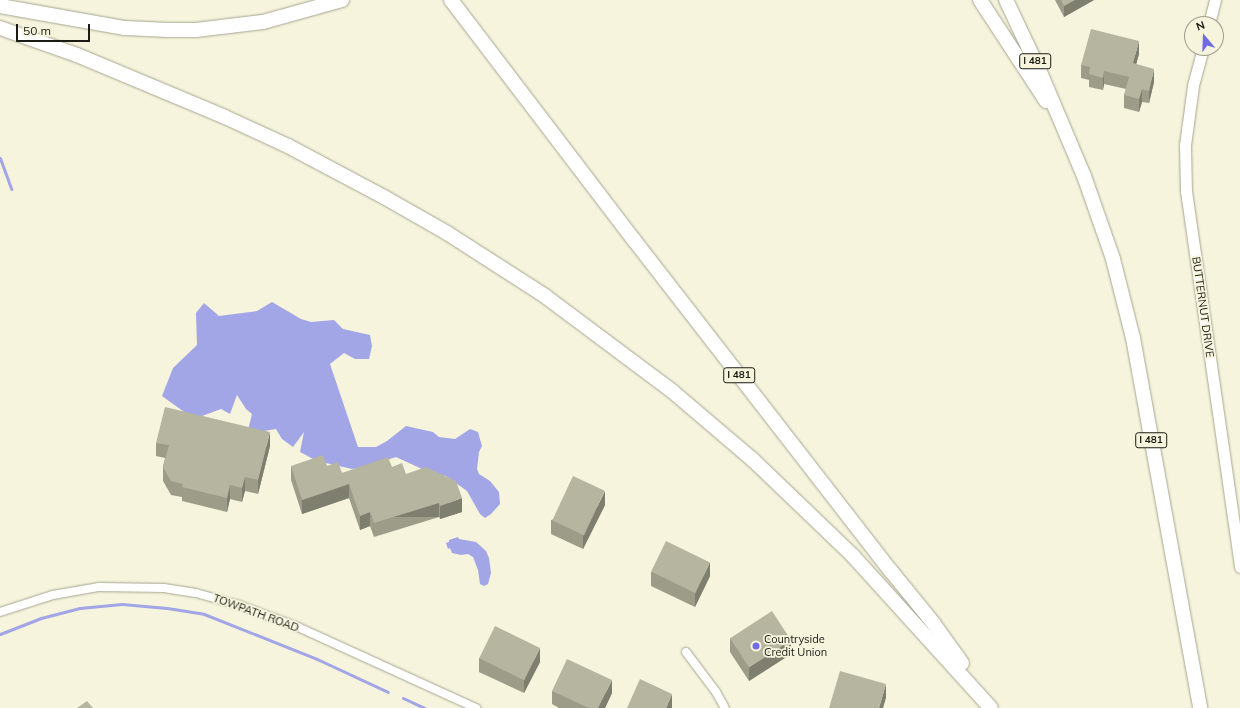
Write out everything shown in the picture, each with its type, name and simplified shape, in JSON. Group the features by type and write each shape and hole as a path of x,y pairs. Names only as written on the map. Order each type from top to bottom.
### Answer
{"highway":[{"path":"0,6 125,28 175,30 263,22 342,0"},
{"name":"I 481","path":"451,0 638,246 886,565 934,624 992,708"},
{"path":"980,0 1061,123"},
{"name":"I 481","path":"1006,0 1040,72 1084,176 1113,259 1133,338 1200,708"},
{"path":"0,28 84,58 225,117 288,146 384,196 447,233 545,296 672,391 752,459 853,556 992,708"}],"street":[{"path":"1211,16 1215,0"},
{"name":"BUTTERNUT DRIVE","path":"1201,56 1193,86 1185,144 1186,191 1240,567"},
{"name":"TOWPATH ROAD","path":"0,612 52,595 99,587 138,586 196,593 239,604 298,627 476,708"},
{"path":"686,652 716,692 725,708"}],"water":[{"path":"272,302 301,319 311,322 334,320 343,329 370,335 372,346 369,359 355,359 344,353 330,364 358,447 376,447 387,441 406,426 433,432 439,437 455,439 470,429 478,432 482,446 479,452 477,469 479,474 490,481 499,492 500,504 491,514 485,518 480,514 467,491 446,476 424,470 396,457 369,466 352,469 317,461 300,452 304,432 293,447 282,439 276,429 264,431 258,435 247,434 252,414 246,409 237,395 230,414 221,409 194,419 162,396 173,368 197,345 196,313 204,303 219,316 257,311"},
{"path":"458,537 459,539 476,542 486,551 489,558 491,573 488,584 484,586 480,584 478,570 473,557 468,554 461,555 452,553 450,548 448,549 446,543 449,542 449,540"}],"building":[{"path":"1061,0 1075,0 1064,6"},
{"path":"1091,29 1139,41 1133,63 1154,69 1149,91 1142,89 1139,99 1124,95 1129,77 1104,71 1103,78 1089,74 1090,67 1081,65"},
{"path":"165,407 270,432 258,480 245,477 242,488 230,485 227,498 182,487 183,484 171,481 163,467 169,445 156,443"},
{"path":"323,455 327,466 338,462 342,473 388,457 392,467 402,463 406,474 426,467 456,481 462,498 440,506 439,503 374,523 370,512 360,516 349,484 302,500 291,466"},
{"path":"573,476 605,491 584,535 552,520"},
{"path":"666,541 710,562 695,593 651,572"},
{"path":"772,611 791,640 749,668 730,638"},
{"path":"495,626 540,648 524,680 479,658"},
{"path":"567,659 612,680 598,708 589,708 552,691"},
{"path":"840,671 886,684 879,708 829,708"},
{"path":"640,679 672,694 666,708 627,708"},
{"path":"87,701 93,708 77,708"}],"waterway":[{"path":"0,158 11,189"},
{"path":"0,634 41,618 80,608 122,604 167,608 204,614 317,659 388,692"},
{"path":"403,698 424,708"}],"place":[{"name":"Countryside Credit Union","path":"756,646"}]}
